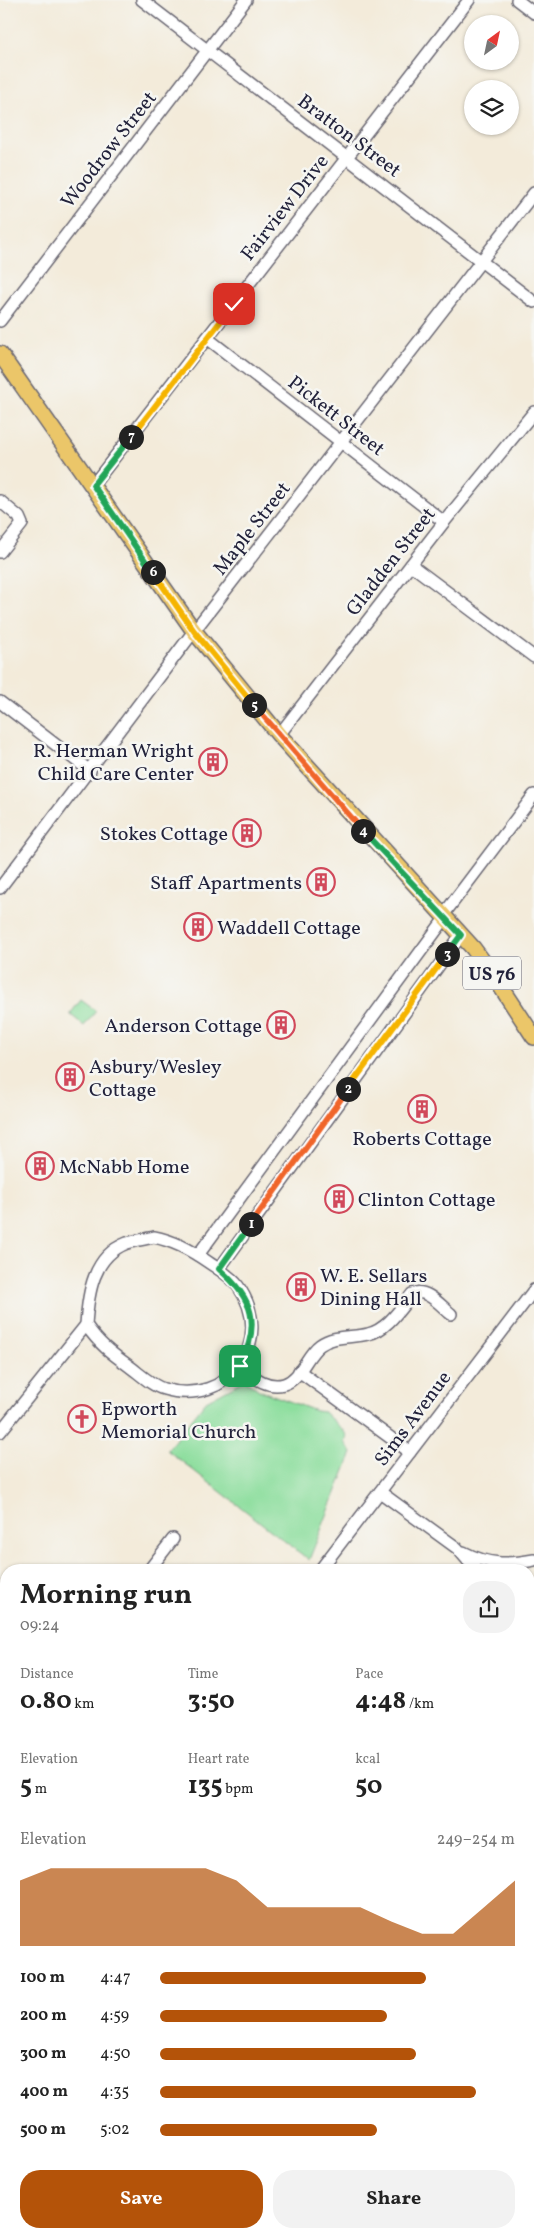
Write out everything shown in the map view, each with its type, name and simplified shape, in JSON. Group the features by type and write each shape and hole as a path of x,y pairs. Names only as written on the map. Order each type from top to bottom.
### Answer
{"main road":[{"name":"US 76","path":"0,354 194,631 279,736 361,828 461,935 490,970 534,1037"}],"street":[{"name":"Bratton Street","path":"142,0 482,260 534,302"},
{"name":"Woodrow Street","path":"0,320 246,0"},
{"name":"Fairview Drive","path":"93,485 469,0"},
{"path":"517,0 534,13"},
{"name":"Maple Street","path":"0,888 194,631 342,443 534,193"},
{"name":"Pickett Street","path":"207,338 444,522"},
{"name":"Gladden Street","path":"279,736 444,522 534,412"},
{"path":"0,501 19,516 22,524 0,552"},
{"path":"411,565 534,657"},
{"path":"0,702 90,771"},
{"path":"198,1256 534,795"},
{"path":"219,1269 461,935"},
{"path":"0,1432 86,1325 90,1288 100,1266 108,1255 127,1243 154,1236 174,1240 219,1269 237,1284 246,1299 251,1314 253,1330 250,1347 240,1366 224,1382 198,1392 179,1393 162,1389 100,1345 86,1325"},
{"name":"Sims Avenue","path":"325,1564 534,1290"},
{"path":"240,1366 268,1385 285,1384 292,1380 318,1346 332,1339 370,1334 390,1321 412,1294 417,1292 423,1292 451,1314"},
{"path":"299,1371 410,1452"},
{"path":"380,1492 457,1548 476,1558 495,1564"},
{"path":"154,1564 173,1539"},
{"path":"457,1548 471,1564"},
{"path":"517,1564 534,1560"}],"green space":[{"path":"81,1000 96,1011 84,1026 70,1014"},
{"path":"245,1380 259,1390 316,1411 324,1412 347,1436 345,1442 352,1453 309,1560 167,1450 206,1401"}],"place":[{"name":"R. Herman Wright Child Care Center","path":"213,762"},
{"name":"Stokes Cottage","path":"247,833"},
{"name":"Staff Apartments","path":"321,882"},
{"name":"Waddell Cottage","path":"198,927"},
{"name":"Anderson Cottage","path":"281,1025"},
{"name":"Asbury/Wesley Cottage","path":"70,1077"},
{"name":"Roberts Cottage","path":"422,1109"},
{"name":"McNabb Home","path":"40,1166"},
{"name":"Clinton Cottage","path":"339,1199"},
{"name":"W. E. Sellars Dining Hall","path":"301,1287"},
{"name":"Epworth Memorial Church","path":"82,1419"}],"route":[{"path":"234,304 93,485 194,631 279,736 361,828 444,914 461,935 219,1269 237,1284 246,1299 251,1314 253,1330 250,1347 240,1366"}]}
